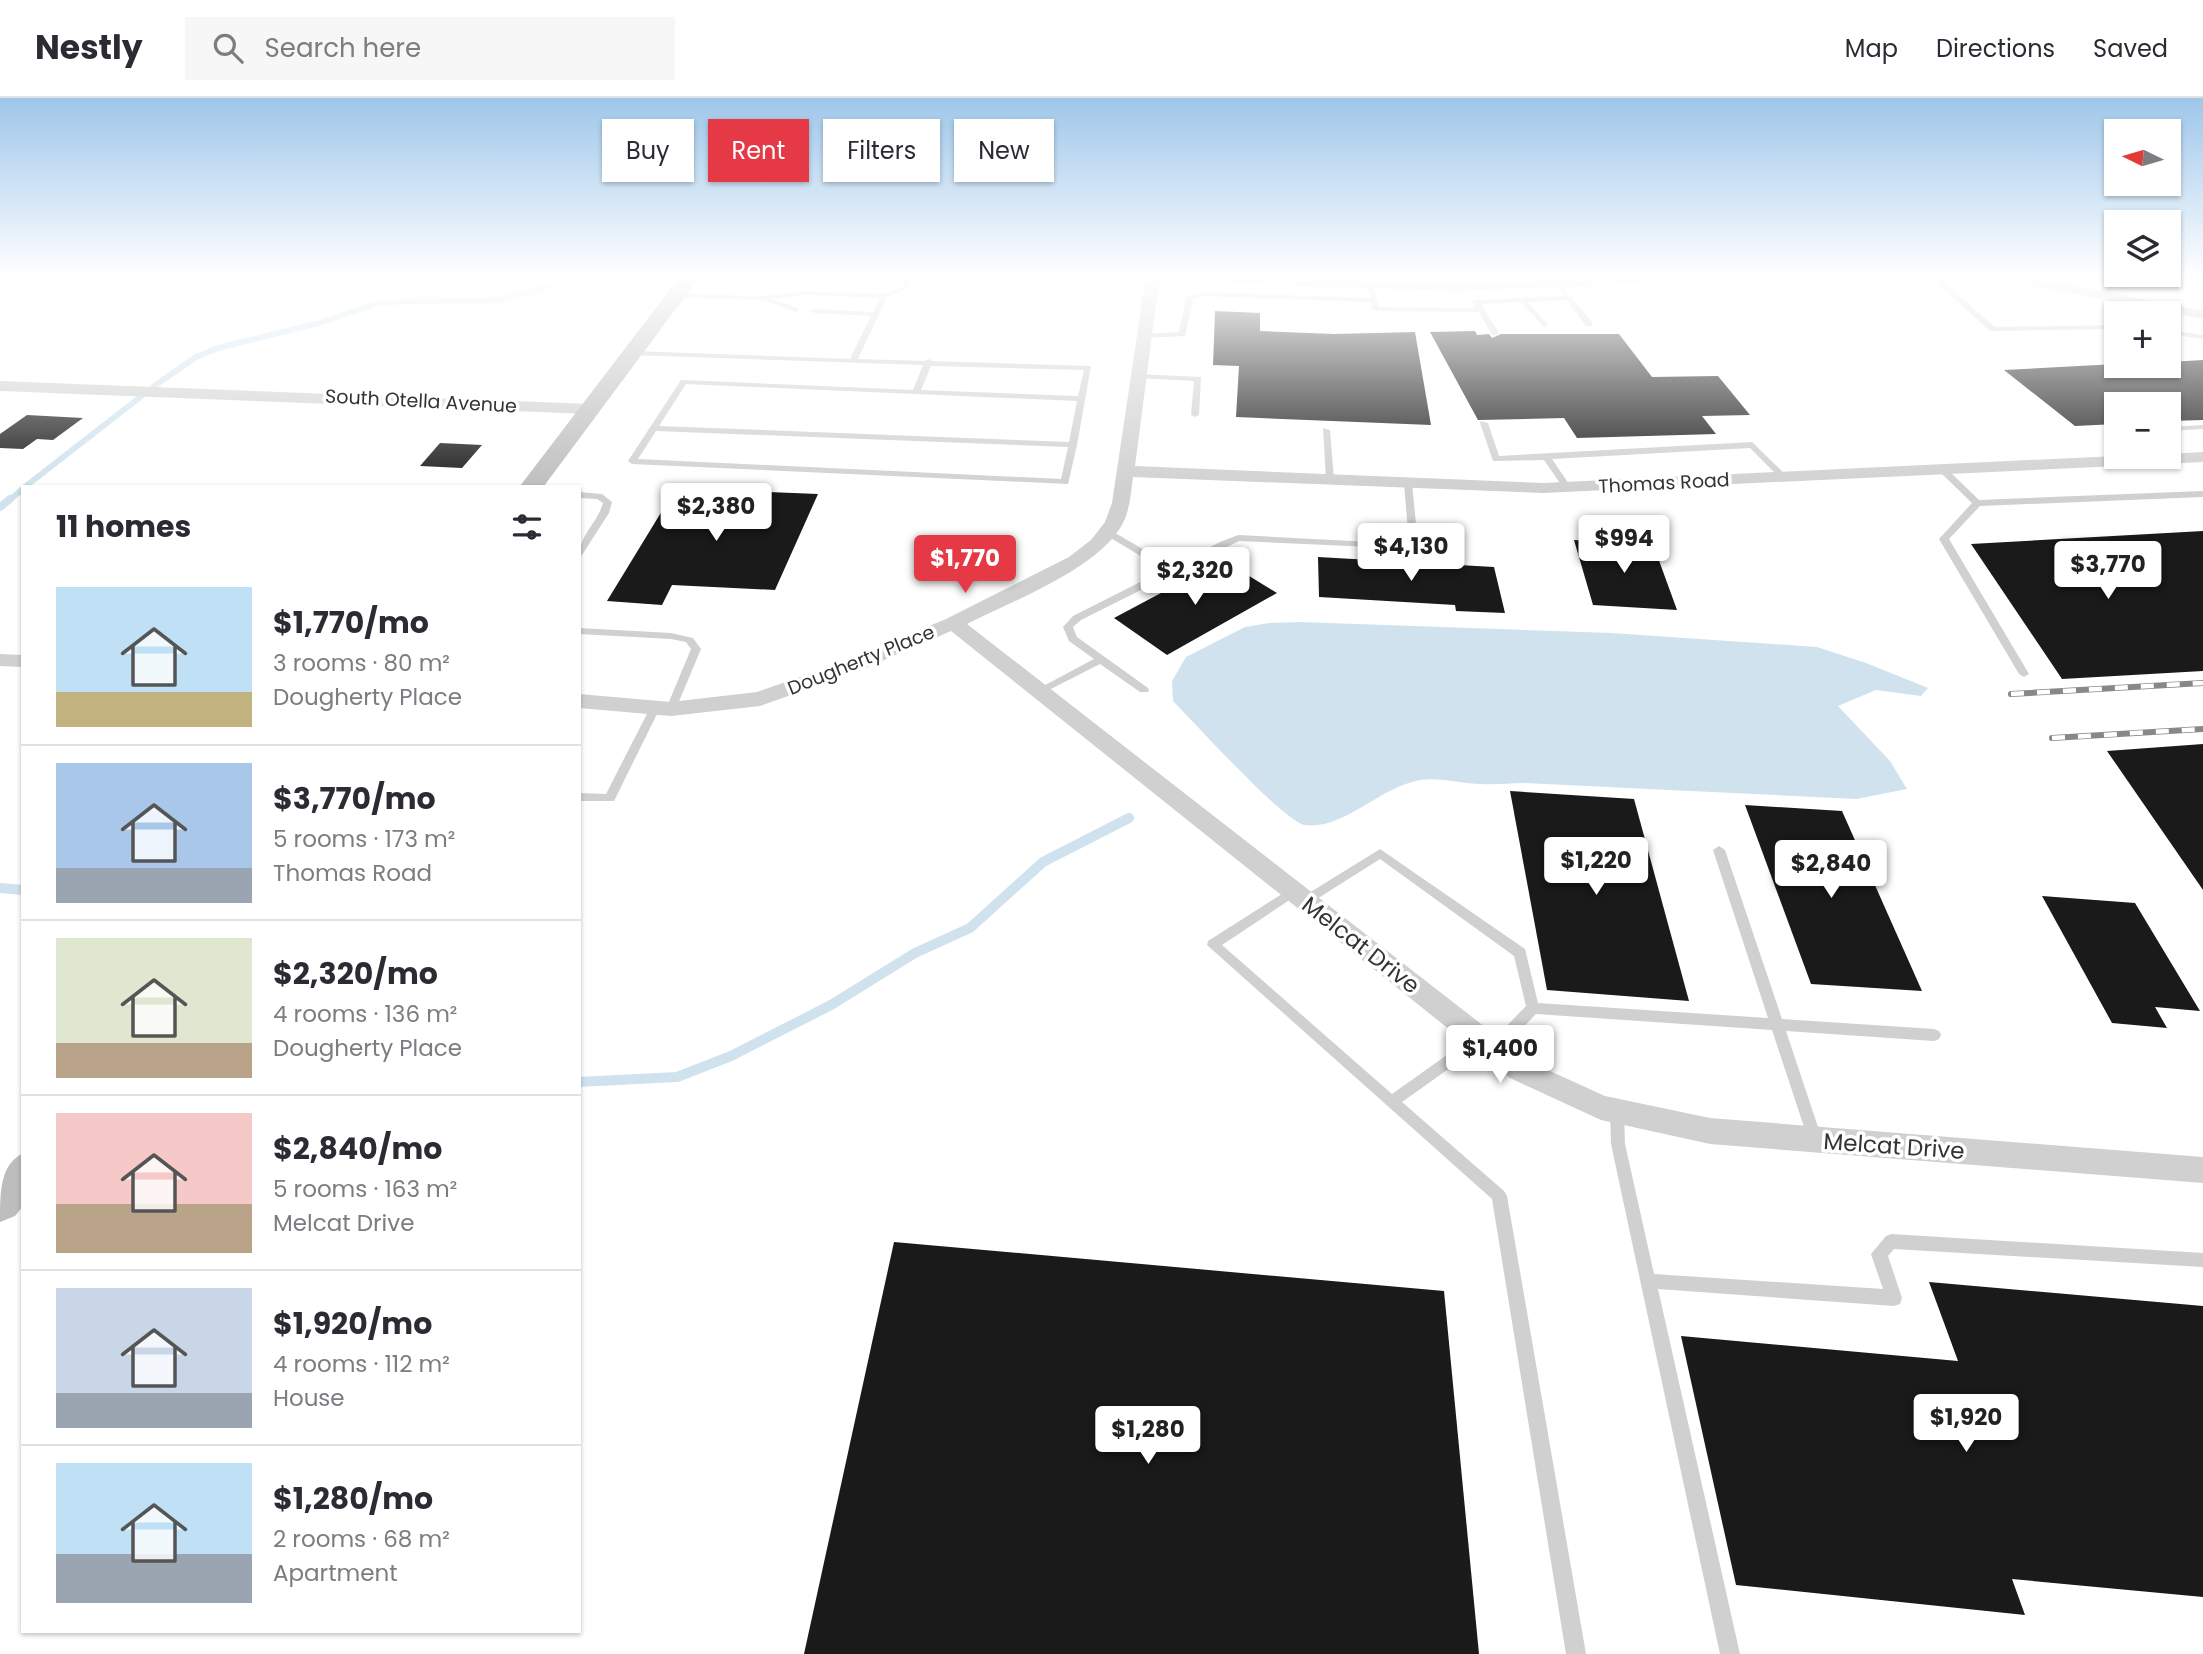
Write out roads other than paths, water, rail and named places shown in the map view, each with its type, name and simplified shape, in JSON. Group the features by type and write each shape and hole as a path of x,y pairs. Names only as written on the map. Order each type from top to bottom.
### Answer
{"street":[{"path":"533,485 637,348"},
{"name":"Dougherty Place","path":"581,701 663,708 760,699 852,666 953,623 1076,561 1098,544 1114,523 1121,503 1143,348"},
{"name":"South Otella Avenue","path":"0,386 590,409"},
{"name":"Thomas Road","path":"1125,471 1567,487 2203,457"},
{"name":"Melcat Drive","path":"953,623 1486,1044 1520,1070 1559,1090 1617,1112 1710,1132 2203,1170"},
{"path":"0,660 21,661"}],"lane":[{"path":"853,361 860,348"},
{"path":"633,353 1088,368 1073,446 1065,482 632,461 684,382 1082,399"},
{"path":"916,392 929,362"},
{"path":"1139,376 1198,379 1195,415"},
{"path":"1483,422 1496,458 1752,445 1784,477"},
{"path":"654,428 1073,446"},
{"path":"2181,429 2201,429"},
{"path":"1326,430 1330,480"},
{"path":"1546,457 1567,487"},
{"path":"1943,470 1977,503"},
{"path":"1408,483 1414,546"},
{"path":"2024,674 1944,540 1977,503 2203,494"},
{"path":"581,495 599,496 608,502 605,513 581,551"},
{"path":"1107,532 1171,570"},
{"path":"1144,690 1073,639 1068,628 1070,623 1238,538 1459,548"},
{"path":"581,631 671,636 689,640 696,649 610,798 581,797"},
{"path":"1039,691 1101,659"},
{"path":"1719,849 1815,1139"},
{"path":"1533,1009 1520,953 1380,853 1213,945 1499,1196 1576,1654"},
{"path":"1392,1102 1486,1044 1533,1009 1934,1035"},
{"path":"1617,1112 1618,1144 1730,1654"},
{"path":"1648,1281 1894,1298 1878,1254 1891,1241 2203,1260"}],"water":[{"path":"1300,622 1611,633 1817,647 1928,688 1921,696 1876,690 1838,706 1890,761 1907,789 1856,799 1524,783 1473,784 1429,779 1399,787 1332,822 1305,825 1279,808 1173,701 1172,681 1186,657 1245,627"}],"waterway":[{"path":"27,485 157,384 196,357 220,348"},
{"path":"8,501 21,491"},
{"path":"0,507 10,499"},
{"path":"581,1082 677,1077 731,1056 831,1005 915,953 970,928 1043,862 1129,818"},
{"path":"0,888 21,890"}],"railway":[{"path":"2011,694 2203,683"},
{"path":"2052,738 2203,729"}]}
